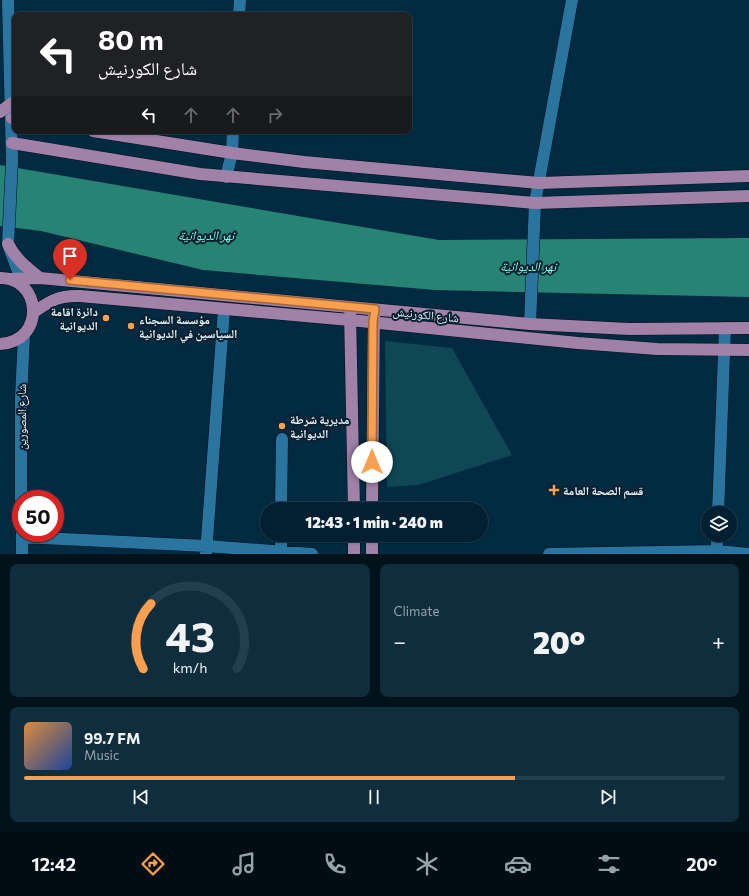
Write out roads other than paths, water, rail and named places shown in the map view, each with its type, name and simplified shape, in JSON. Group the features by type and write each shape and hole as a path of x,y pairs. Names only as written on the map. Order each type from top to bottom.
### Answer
{"main road":[{"path":"0,112 12,103"},
{"path":"112,134 232,153 304,162 538,183 749,176"},
{"path":"12,143 226,177 535,203 749,196"},
{"path":"0,255 8,240"},
{"path":"8,240 11,252 40,278"},
{"name":"شارع الكورنيش","path":"13,281 40,278 349,307 531,320 629,329 749,329"},
{"path":"0,344 12,342 24,335 32,320 34,312 30,295 13,281"},
{"name":"شارع الكورنيش","path":"34,312 52,299 70,295 373,322 578,343 657,349 749,349"},
{"path":"349,307 354,502"},
{"path":"372,502 373,322 375,309"},
{"path":"749,329 742,336 743,345 749,349"},
{"path":"354,542 354,554"},
{"path":"372,542 372,554"}],"street":[{"path":"8,0 5,15 12,103"},
{"path":"240,0 240,12"},
{"path":"531,320 535,203 572,0"},
{"path":"12,134 8,240 13,281"},
{"path":"226,177 232,153 233,134"},
{"path":"206,550 224,309"},
{"path":"718,506 725,328"},
{"name":"شارع المصورين","path":"21,490 21,398 24,335"},
{"path":"281,502 282,439"},
{"path":"64,538 206,550 312,554"},
{"path":"22,542 22,554"},
{"path":"281,542 281,552"},
{"path":"548,554 717,552 749,554"}],"water":[{"name":"نهر الديوانية","path":"0,165 439,240 749,238 749,297 435,290 203,270 41,231 0,226"}],"place":[{"name":"دائرة اقامة الديوانية","path":"106,318"},
{"name":"مؤسسة السجناء السياسين في الديوانية","path":"131,326"},
{"name":"مديرية شرطة الديوانية","path":"282,426"},
{"name":"قسم الصحة العامة","path":"554,490"}]}
